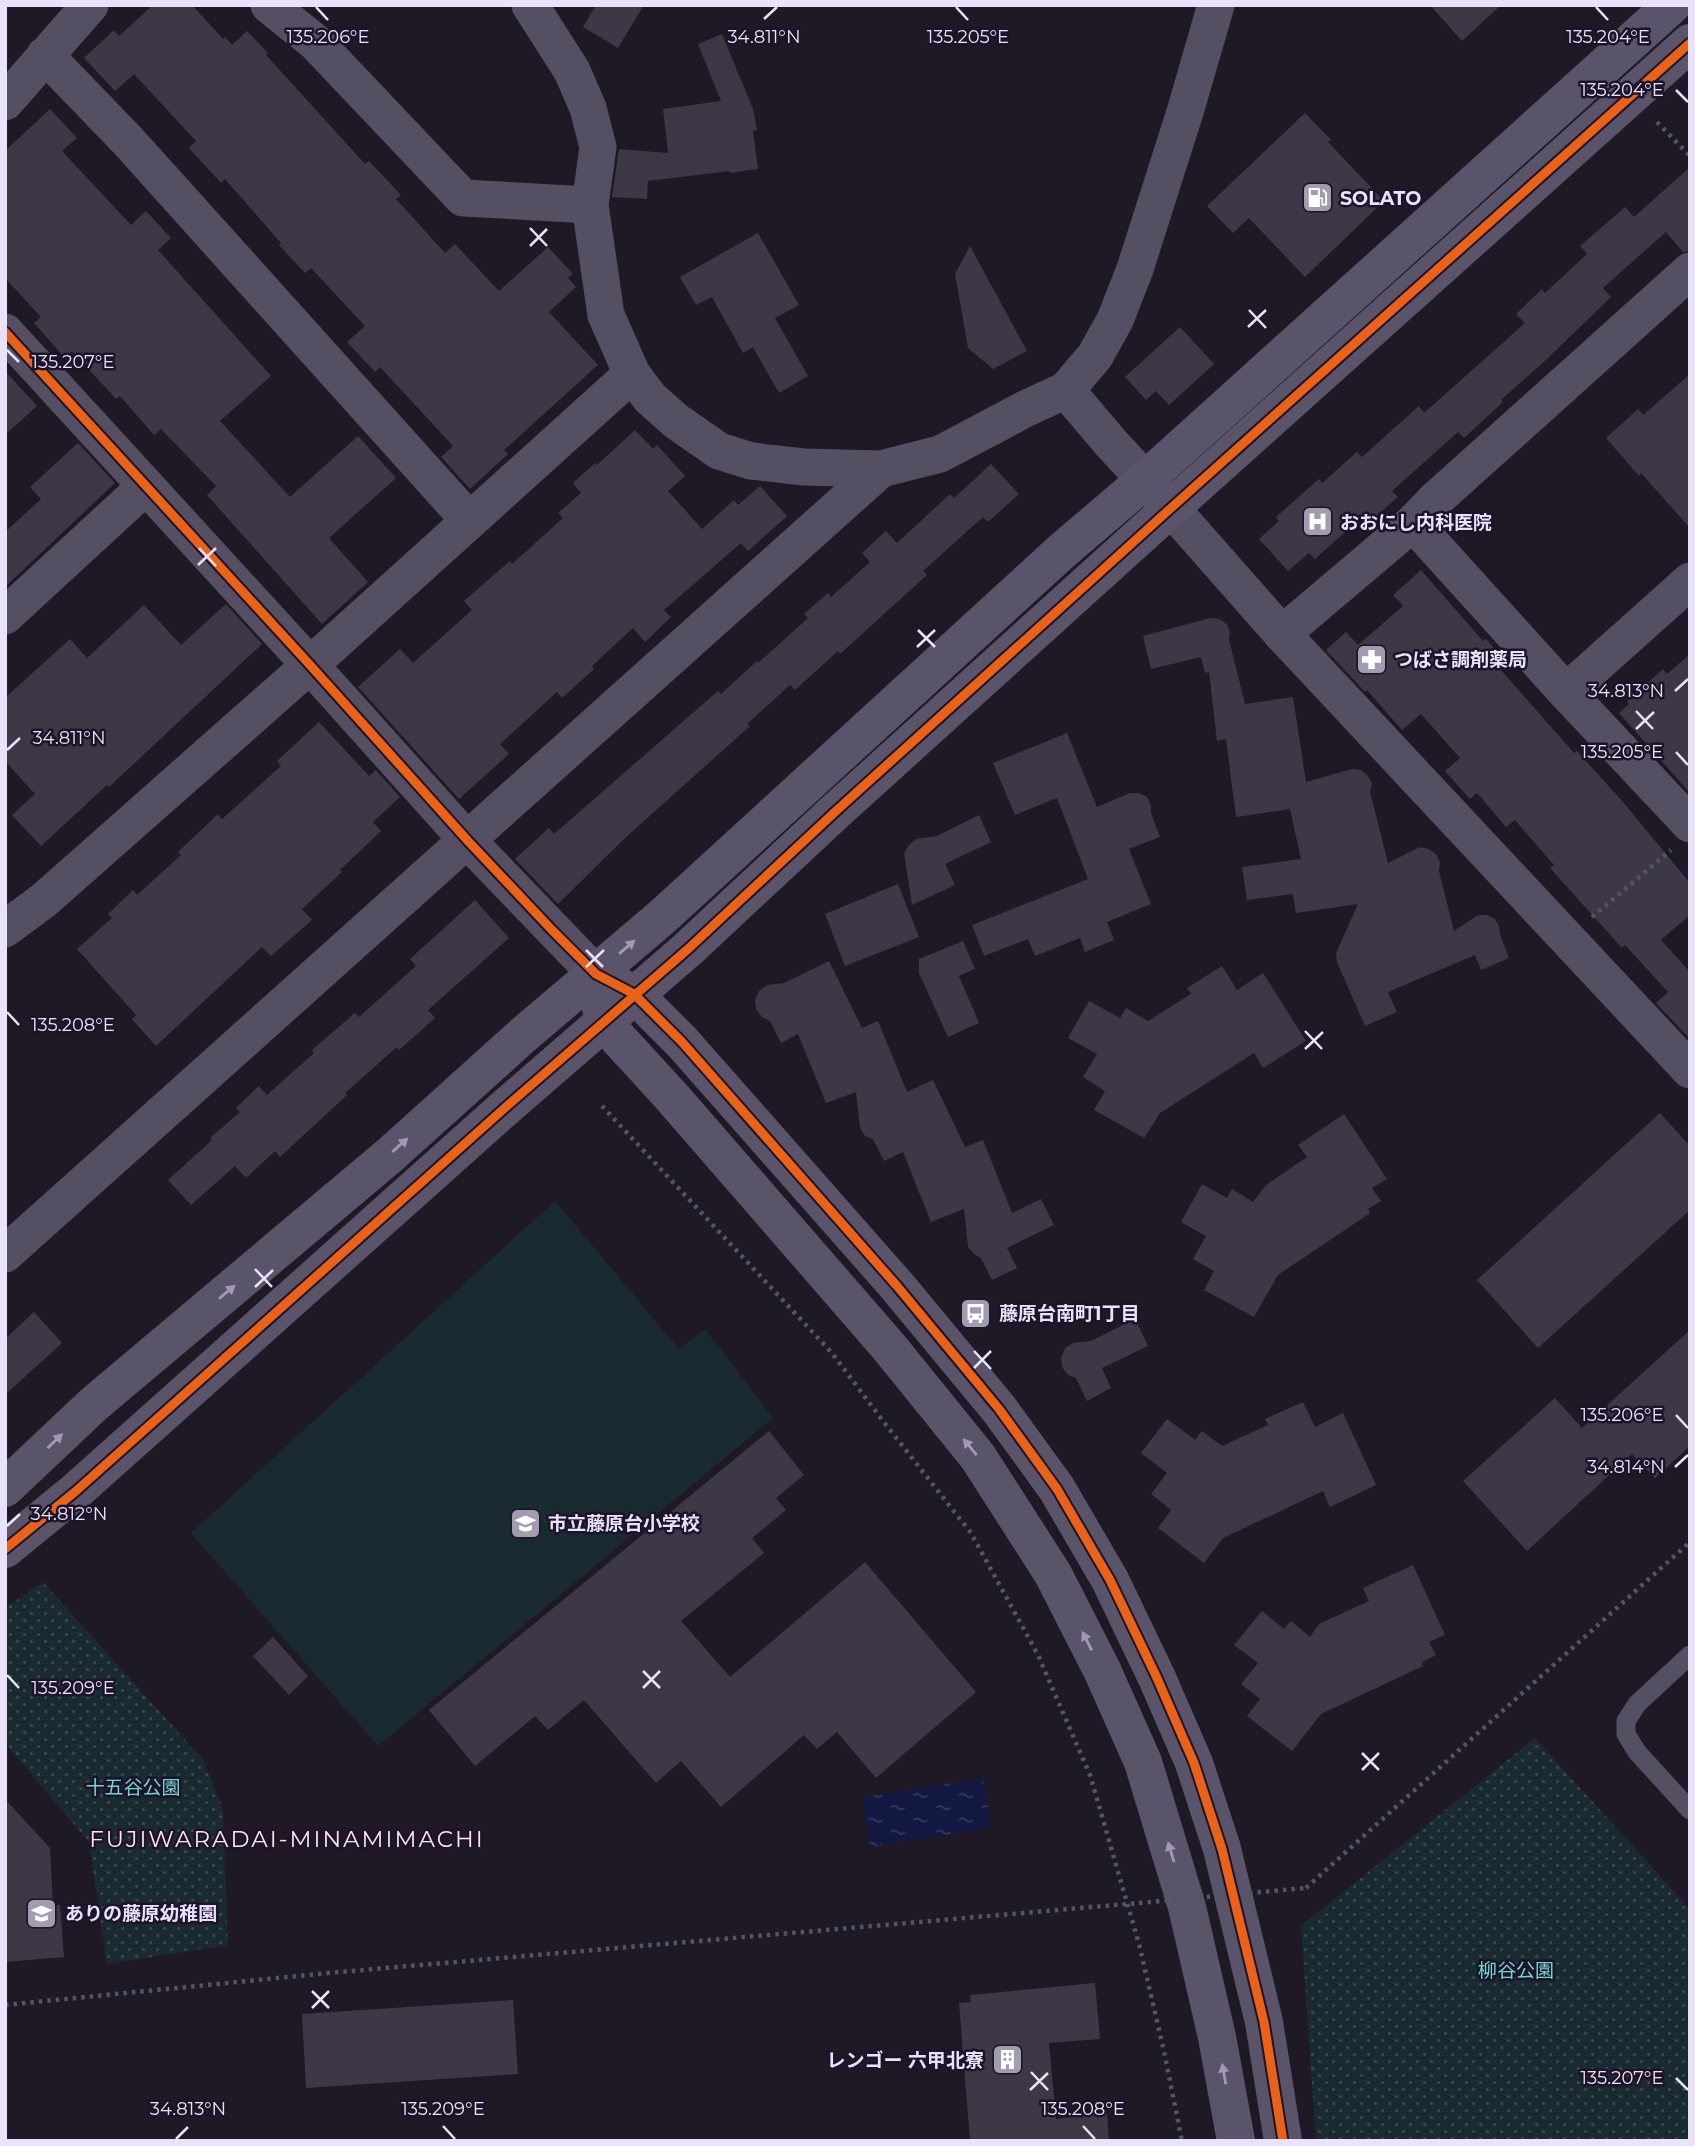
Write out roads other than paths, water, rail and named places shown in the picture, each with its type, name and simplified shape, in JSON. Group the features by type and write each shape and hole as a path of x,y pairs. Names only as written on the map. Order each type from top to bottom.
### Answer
{"street":[{"path":"5,102 90,5"},
{"path":"269,5 315,41 463,198 590,205"},
{"path":"530,5 572,71 588,108 597,147 590,205 606,315 632,374 650,398 676,421 719,451 751,461 804,467 881,469 940,454 1066,390 1095,356 1115,320 1130,282 1185,112 1216,5"},
{"path":"5,1488 94,1404 390,1155 522,1036 662,917 1062,551 1144,481 1672,5"},
{"path":"5,1549 76,1491 486,1124 688,948 1171,508 1690,43"},
{"path":"45,55 128,141 469,520"},
{"path":"1282,634 1413,523 1435,500 1690,271"},
{"path":"5,332 468,841 596,974 634,994 682,1042 897,1286 999,1409 1057,1489 1110,1580 1194,1763 1222,1849 1264,2022 1283,2141"},
{"path":"5,929 44,900 310,665 632,374"},
{"path":"1066,390 1282,634 1690,1070"},
{"path":"5,1254 881,469"},
{"path":"5,616 146,486"},
{"path":"1413,523 1566,692 1685,833"},
{"path":"1566,692 1690,581"},
{"path":"596,974 604,1023 671,1096 905,1367 978,1457 1052,1574 1102,1670 1143,1762 1187,1907 1217,2037 1236,2141"}],"lane":[{"path":"1690,1656 1637,1704 1626,1721 1626,1734 1637,1752 1690,1810"}],"water":[{"path":"983,1778 991,1828 870,1847 863,1797"}],"place":[{"name":"SOLATO","path":"1317,198"},
{"name":"おおにし内科医院","path":"1317,522"},
{"name":"つばさ調剤薬局","path":"1371,659"},
{"name":"藤原台南町1丁目","path":"976,1313"},
{"name":"市立藤原台小学校","path":"525,1523"},
{"name":"ありの藤原幼稚園","path":"42,1913"},
{"name":"レンゴー 六甲北寮","path":"1007,2060"}],"district":[{"name":"FUJIWARADAI-MINAMIMACHI","path":"287,1839"}],"park label":[{"name":"十五谷公園","path":"133,1787"},
{"name":"柳谷公園","path":"1516,1970"}]}
